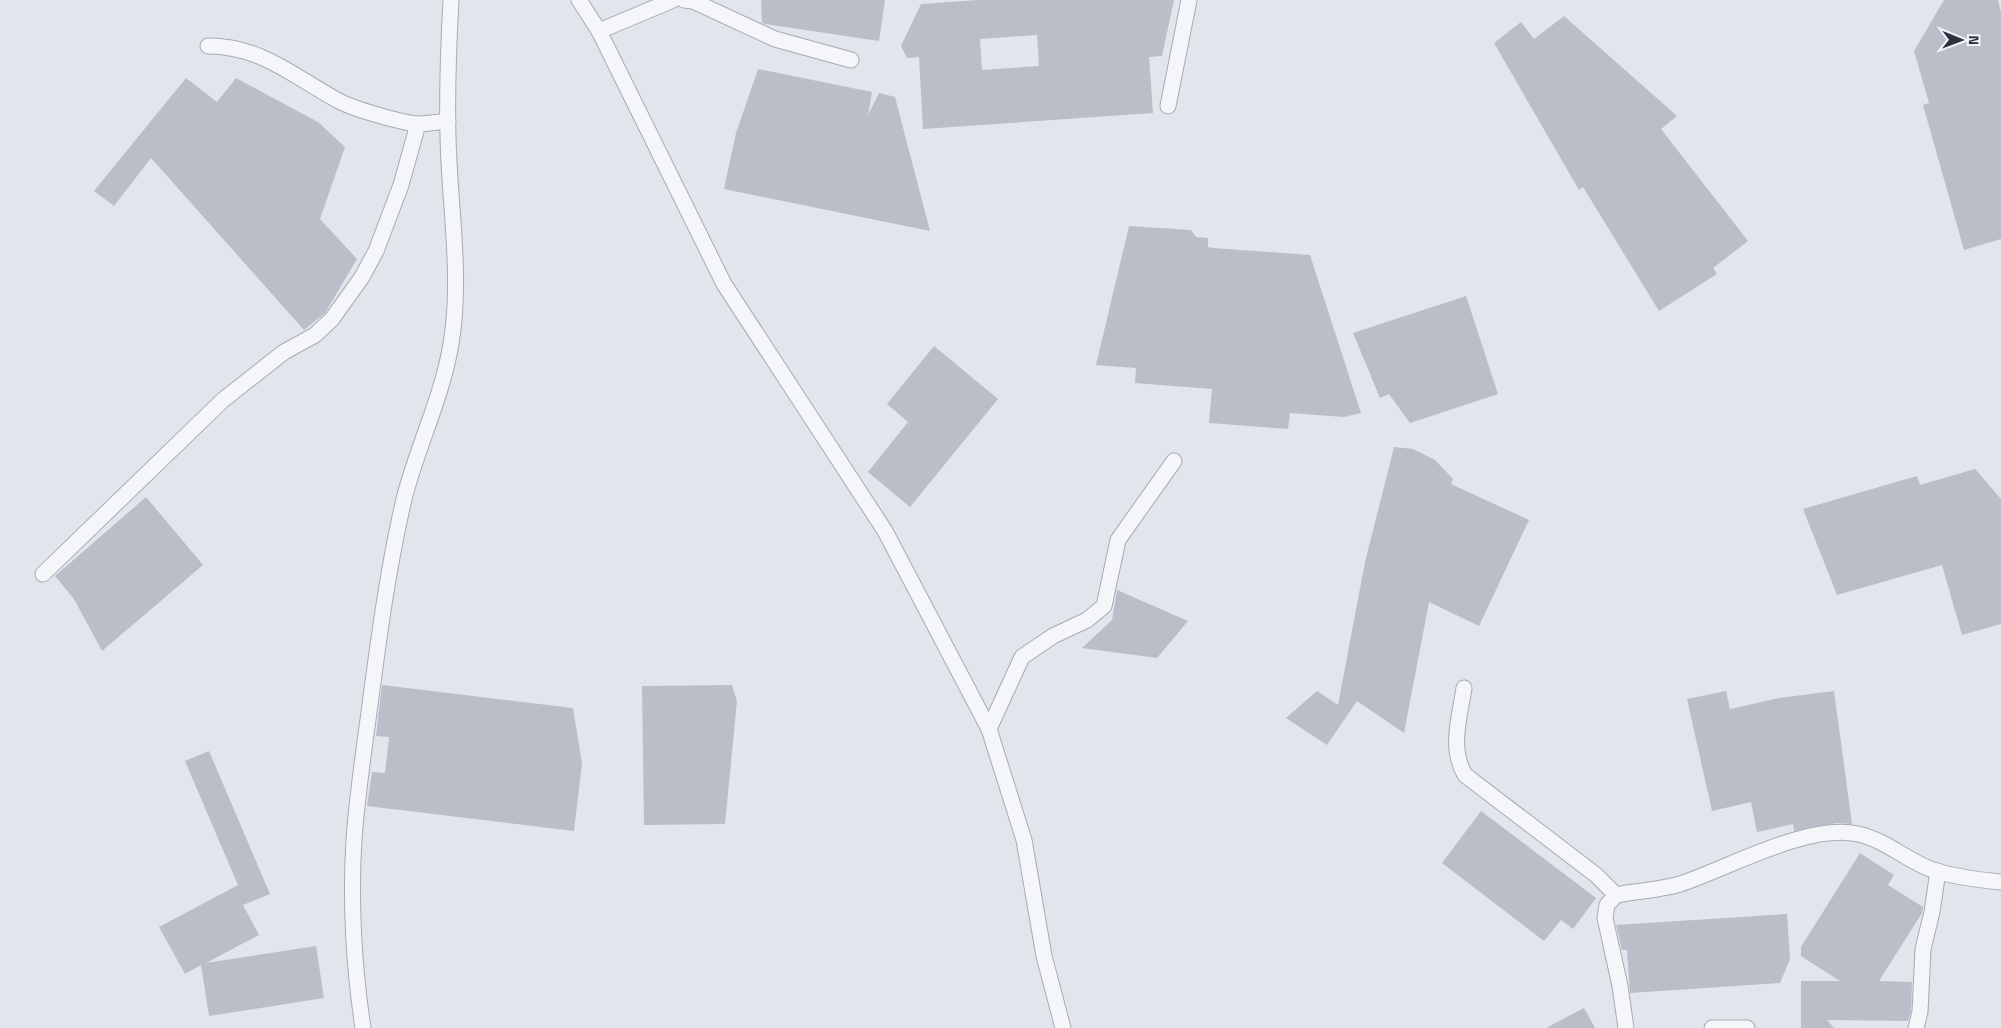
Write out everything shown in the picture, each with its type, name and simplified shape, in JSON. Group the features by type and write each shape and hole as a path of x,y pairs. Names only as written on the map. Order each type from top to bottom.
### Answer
{"street":[{"path":"363,1028 353,913 353,877 356,816 382,606 395,538 411,477 440,391 451,344 455,310 455,269 448,122 450,0"},
{"path":"579,0 599,31 724,284 885,530 990,728 1024,840 1044,956 1062,1028"},
{"path":"599,31 673,0"},
{"path":"684,0 693,1 776,40 851,60"},
{"path":"1168,106 1189,0"},
{"path":"208,46 243,49 268,58 338,100 390,118 418,124 448,122"},
{"path":"43,574 223,400 284,352 315,335 332,319 362,277 376,251 401,185 418,124"},
{"path":"990,728 1022,657 1053,636 1087,620 1104,606 1118,540 1174,461"},
{"path":"1464,688 1456,745 1458,762 1465,775 1596,876 1616,895"},
{"path":"1626,1028 1620,986 1605,918 1607,905 1616,895 1678,885 1783,843 1814,835 1840,832 1858,834 1877,841 1906,857 1938,871 1975,879 2001,882"},
{"path":"1916,1028 1921,994 1923,949 1932,912 1938,871"},
{"path":"1712,1028 1747,1028"}],"building":[{"path":"761,0 885,0 879,41 762,23"},
{"path":"978,0 1174,0 1162,56 1149,57 1153,113 923,129 919,57 907,58 901,46 921,4","holes":["1037,35 1039,66 982,70 980,39"]},
{"path":"1944,0 1998,0 2001,12 2001,239 1964,250 1923,105 1929,103 1914,51"},
{"path":"1564,16 1677,116 1661,129 1748,241 1713,268 1717,274 1659,311 1583,187 1579,190 1494,43 1521,22 1534,39"},
{"path":"758,69 872,92 868,115 879,93 895,97 930,231 724,189 736,133"},
{"path":"186,78 217,102 236,78 318,122 345,147 320,219 357,259 325,313 304,330 151,158 114,206 94,191"},
{"path":"1129,226 1191,230 1196,237 1208,238 1208,247 1213,248 1310,255 1361,413 1344,417 1290,413 1288,429 1209,423 1212,389 1135,383 1136,368 1096,365"},
{"path":"1466,296 1498,394 1410,423 1389,394 1380,398 1353,333"},
{"path":"934,346 998,399 910,507 868,472 908,422 887,404"},
{"path":"1394,447 1413,449 1435,460 1453,479 1451,484 1529,520 1479,626 1429,602 1404,733 1357,701 1327,745 1286,718 1317,691 1338,705 1365,562"},
{"path":"1975,469 2001,499 2001,624 1962,635 1942,565 1837,595 1803,509 1917,476 1920,485"},
{"path":"146,497 203,565 102,651 74,599 55,576"},
{"path":"1117,590 1188,621 1157,658 1082,648 1112,620"},
{"path":"382,685 573,708 582,763 574,831 367,806 372,772 385,773 389,737 376,736"},
{"path":"732,685 737,701 725,824 644,825 642,686"},
{"path":"1726,691 1730,709 1779,698 1834,691 1852,824 1837,823 1794,831 1793,824 1757,832 1751,802 1712,811 1687,699"},
{"path":"209,751 270,894 243,905 259,935 206,963 316,946 324,998 209,1016 201,965 185,974 159,927 238,885 185,761"},
{"path":"1481,811 1596,898 1573,929 1561,920 1544,941 1442,863"},
{"path":"1860,853 1894,875 1888,885 1923,907 1922,913 1879,981 1912,982 1911,1011 1908,1021 1827,1020 1834,1028 1801,1028 1801,981 1840,981 1801,956 1801,947"},
{"path":"1787,914 1790,959 1780,983 1630,993 1627,950 1622,950 1616,925"},
{"path":"1584,1008 1595,1028 1546,1028"}]}
